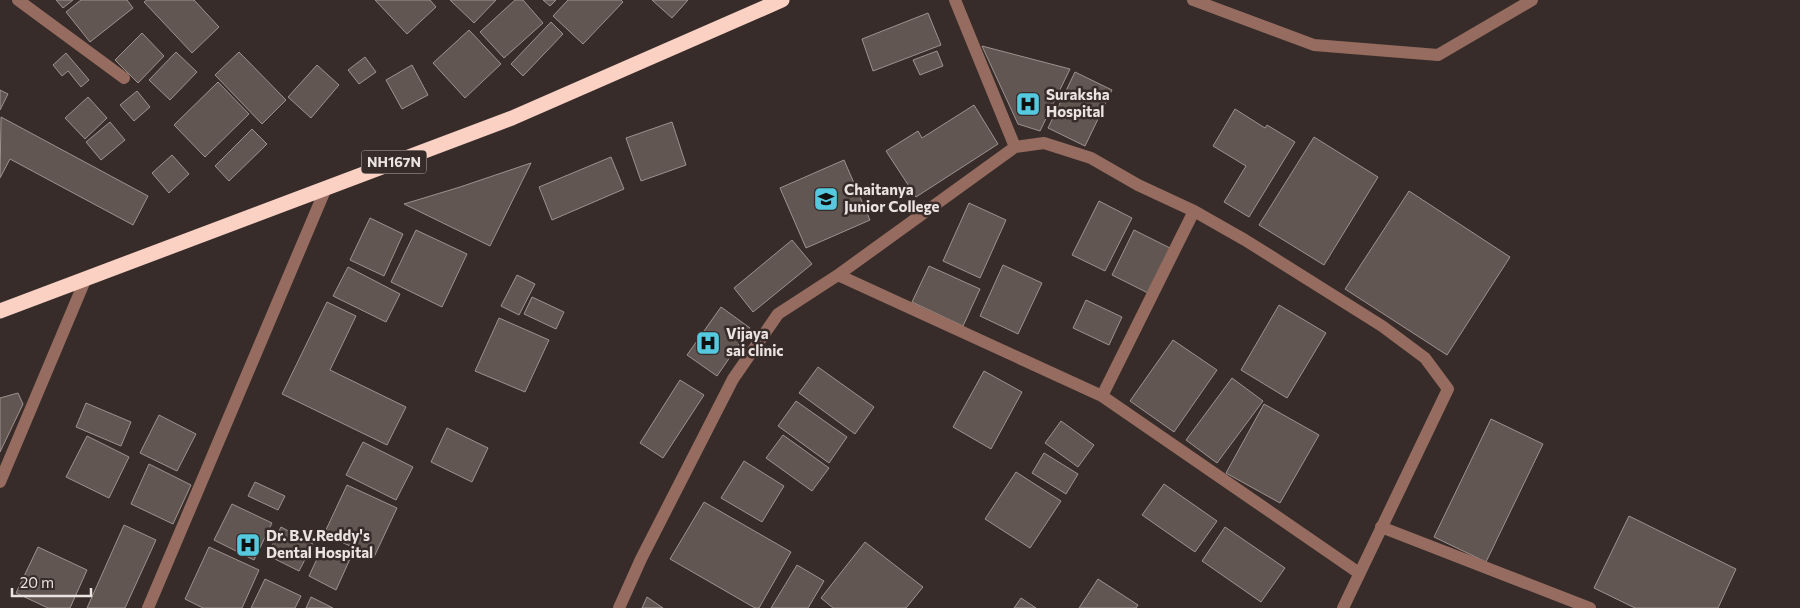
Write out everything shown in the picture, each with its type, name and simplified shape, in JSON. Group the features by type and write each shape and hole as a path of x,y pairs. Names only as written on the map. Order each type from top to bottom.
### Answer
{"highway":[{"name":"NH167N","path":"0,311 512,118 782,0"}],"street":[{"path":"18,0 124,78"},
{"path":"955,0 1015,147"},
{"path":"1193,0 1314,46 1438,55 1532,0"},
{"path":"619,608 641,559 732,379 778,314 838,275 1015,147 1044,143 1091,158 1138,185 1194,211 1245,240 1382,326 1425,358 1448,389 1343,608"},
{"path":"148,608 326,188"},
{"path":"1102,396 1194,211"},
{"path":"838,275 1102,396 1359,573"},
{"path":"0,482 86,278"},
{"path":"1381,527 1590,608"}],"building":[{"path":"56,0 73,0 63,8"},
{"path":"81,0 127,0 133,8 90,42 66,12"},
{"path":"147,0 194,0 219,27 192,53 144,2"},
{"path":"375,0 430,0 436,7 407,34"},
{"path":"450,0 496,0 474,23"},
{"path":"515,0 523,0 543,23 504,58 480,32"},
{"path":"543,0 556,0 550,6"},
{"path":"568,0 621,0 623,2 583,44 553,16"},
{"path":"652,0 688,0 672,18"},
{"path":"928,13 941,45 873,71 862,39"},
{"path":"551,22 563,34 523,76 511,64"},
{"path":"469,30 501,64 465,98 433,63"},
{"path":"142,33 164,56 138,83 115,60"},
{"path":"982,46 1070,69 1040,131 1018,124"},
{"path":"937,51 943,66 920,75 913,60"},
{"path":"176,52 197,72 170,100 149,80"},
{"path":"239,52 286,100 262,124 215,75"},
{"path":"66,53 89,80 81,87 68,71 62,76 53,65"},
{"path":"365,57 376,72 359,84 348,70"},
{"path":"317,65 339,85 311,118 288,97"},
{"path":"412,65 428,95 402,109 386,80"},
{"path":"1075,72 1112,90 1085,146 1048,128"},
{"path":"218,82 249,114 205,157 174,125"},
{"path":"0,90 8,94 0,110"},
{"path":"137,91 150,107 134,121 120,105"},
{"path":"88,97 107,118 85,139 65,118"},
{"path":"974,105 998,144 916,197 886,151 918,131 922,138"},
{"path":"1235,109 1265,128 1267,125 1295,142 1249,217 1224,202 1246,166 1213,146"},
{"path":"1,117 148,196 133,225 10,159 0,178"},
{"path":"110,122 125,140 101,160 86,142"},
{"path":"672,122 686,165 641,181 626,138"},
{"path":"252,129 267,144 229,181 215,166"},
{"path":"1314,137 1378,177 1324,265 1259,225"},
{"path":"172,155 189,174 169,193 152,173"},
{"path":"611,157 624,189 552,220 539,187"},
{"path":"844,160 870,220 806,248 780,188"},
{"path":"531,163 490,246 404,204 460,187"},
{"path":"1409,191 1510,257 1447,355 1345,289"},
{"path":"1099,201 1132,218 1105,271 1072,255"},
{"path":"969,203 1006,220 980,278 943,261"},
{"path":"370,218 403,234 384,276 350,260"},
{"path":"416,230 467,254 442,307 391,282"},
{"path":"1134,230 1170,248 1148,293 1112,275"},
{"path":"792,240 812,264 753,312 734,288"},
{"path":"1003,265 1042,283 1018,334 980,316"},
{"path":"929,266 980,289 963,326 912,302"},
{"path":"348,267 400,294 386,322 333,296"},
{"path":"517,275 535,284 519,315 501,306"},
{"path":"532,297 564,312 556,329 524,314"},
{"path":"1086,300 1122,317 1109,345 1073,328"},
{"path":"327,302 356,316 330,370 406,407 387,445 282,394"},
{"path":"1279,305 1326,333 1287,398 1241,370"},
{"path":"721,307 750,328 717,376 687,355"},
{"path":"499,318 549,340 525,392 475,371"},
{"path":"1173,340 1217,370 1174,432 1130,401"},
{"path":"818,367 874,407 855,434 799,393"},
{"path":"984,371 1022,392 991,449 953,427"},
{"path":"1232,378 1263,401 1217,463 1186,440"},
{"path":"680,380 704,395 663,458 640,443"},
{"path":"18,393 23,404 0,452 0,398"},
{"path":"796,401 847,437 829,463 778,426"},
{"path":"86,403 131,422 121,446 76,427"},
{"path":"1264,404 1319,435 1280,503 1226,473"},
{"path":"159,415 196,434 177,471 140,453"},
{"path":"1491,419 1543,444 1486,562 1434,537"},
{"path":"1061,421 1094,445 1078,467 1045,443"},
{"path":"447,428 488,448 472,482 431,462"},
{"path":"783,435 829,468 812,491 766,458"},
{"path":"87,436 129,457 109,498 66,477"},
{"path":"363,442 413,467 396,500 346,475"},
{"path":"1044,453 1078,474 1066,494 1032,473"},
{"path":"744,461 784,486 762,522 721,498"},
{"path":"149,464 191,485 173,524 131,504"},
{"path":"1016,472 1061,501 1030,548 985,519"},
{"path":"255,482 285,496 278,510 248,496"},
{"path":"1164,484 1217,521 1195,552 1142,515"},
{"path":"347,485 397,508 374,557 324,534"},
{"path":"704,502 791,552 759,608 755,608 670,559"},
{"path":"232,504 272,523 254,560 214,540"},
{"path":"1629,516 1736,569 1718,608 1635,608 1594,588"},
{"path":"124,525 156,540 125,608 87,608"},
{"path":"281,527 313,544 299,571 267,555"},
{"path":"1225,527 1285,568 1261,602 1202,561"},
{"path":"865,542 923,587 906,608 833,608 821,598"},
{"path":"323,546 350,559 336,590 309,576"},
{"path":"38,547 87,570 70,608 48,608 16,593"},
{"path":"209,547 259,570 242,608 203,608 185,599"},
{"path":"797,565 824,581 808,608 771,608"},
{"path":"265,579 301,596 295,608 251,608"},
{"path":"1098,579 1138,605 1136,608 1079,608"},
{"path":"311,597 333,608 306,608"},
{"path":"647,597 663,608 642,608"},
{"path":"1021,598 1036,608 1014,608"}],"place":[{"name":"Suraksha Hospital","path":"1028,104"},
{"name":"Chaitanya Junior College","path":"826,199"},
{"name":"Vijaya sai clinic","path":"708,343"},
{"name":"Dr. B.V.Reddy's Dental Hospital","path":"248,545"}]}
